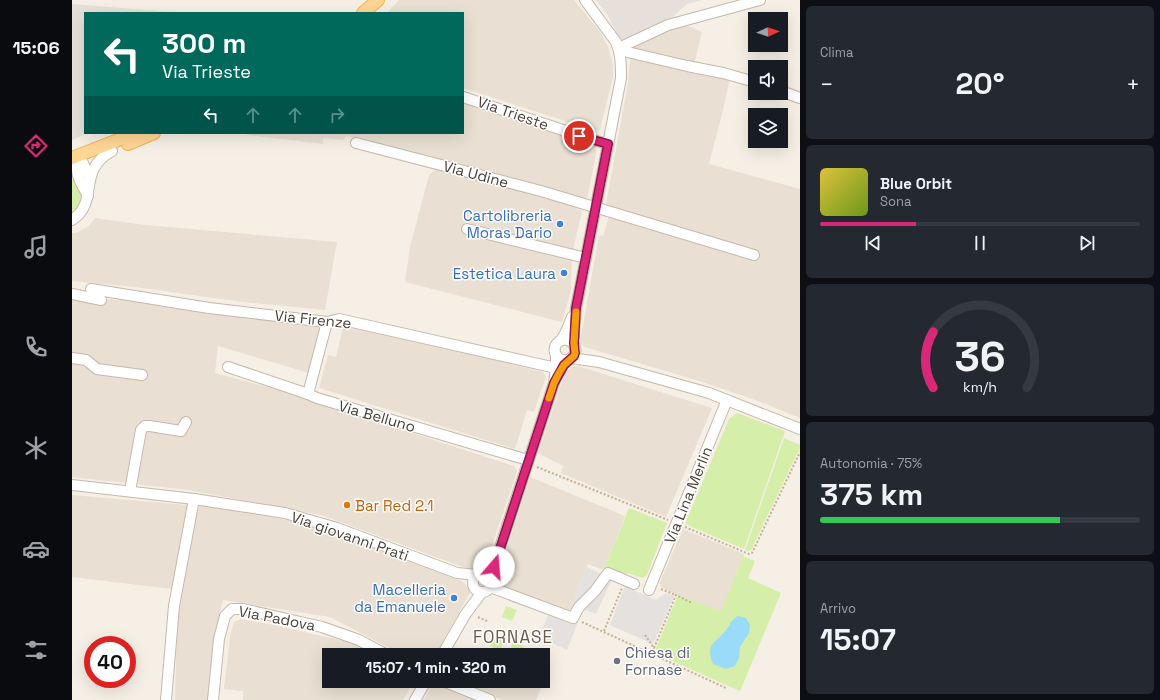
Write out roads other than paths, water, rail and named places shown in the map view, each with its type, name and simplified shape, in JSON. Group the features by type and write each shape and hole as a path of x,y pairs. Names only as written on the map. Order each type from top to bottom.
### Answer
{"main road":[{"path":"364,12 378,0"},
{"path":"77,162 134,134"},
{"path":"112,151 152,134"}],"street":[{"path":"554,383 575,353 576,308 620,78 621,62 616,42 585,0"},
{"path":"619,50 623,46 668,25 760,0"},
{"path":"619,50 748,80"},
{"path":"788,94 800,98"},
{"name":"Via Trieste","path":"464,97 608,144"},
{"name":"Via Udine","path":"356,143 542,191 754,256"},
{"path":"85,181 98,161 112,151"},
{"path":"77,162 85,181"},
{"path":"72,220 84,208 88,196 85,181 77,162"},
{"path":"467,229 586,258"},
{"name":"Via Firenze","path":"91,290 209,308 327,322 339,319 556,368"},
{"path":"72,294 101,300"},
{"path":"446,648 497,555 554,383 556,355 554,352 556,345 561,340 576,308"},
{"path":"308,394 327,322"},
{"path":"561,340 568,340 580,352 599,362"},
{"path":"556,355 561,360 570,359 599,362 709,394 800,429"},
{"path":"72,358 86,360 97,370 142,375"},
{"name":"Via Belluno","path":"228,366 317,398 527,461"},
{"name":"Via Lina Merlin","path":"649,590 727,400"},
{"path":"130,491 141,430 145,426 150,426 181,431 186,422"},
{"name":"Via giovanni Prati","path":"72,485 253,507 304,518 337,528 573,618 579,607 595,591 608,573 634,584"},
{"path":"166,700 174,606 194,499"},
{"name":"Via Padova","path":"213,700 219,639 225,616 232,610 243,609 322,627 359,640 374,648"},
{"path":"415,700 422,688"},
{"path":"460,688 490,700"}],"water":[{"path":"738,616 746,618 750,625 749,633 740,647 739,658 735,666 726,669 713,664 710,652 712,644 722,635 731,622"}],"place":[{"name":"Cartolibreria Moras Dario","path":"560,224"},
{"name":"Estetica Laura","path":"564,273"},
{"name":"Bar Red 2.1","path":"347,505"},
{"name":"Macelleria da Emanuele","path":"454,598"},
{"name":"Chiesa di Fornase","path":"617,661"}],"district":[{"name":"FORNASE","path":"513,637"}]}
